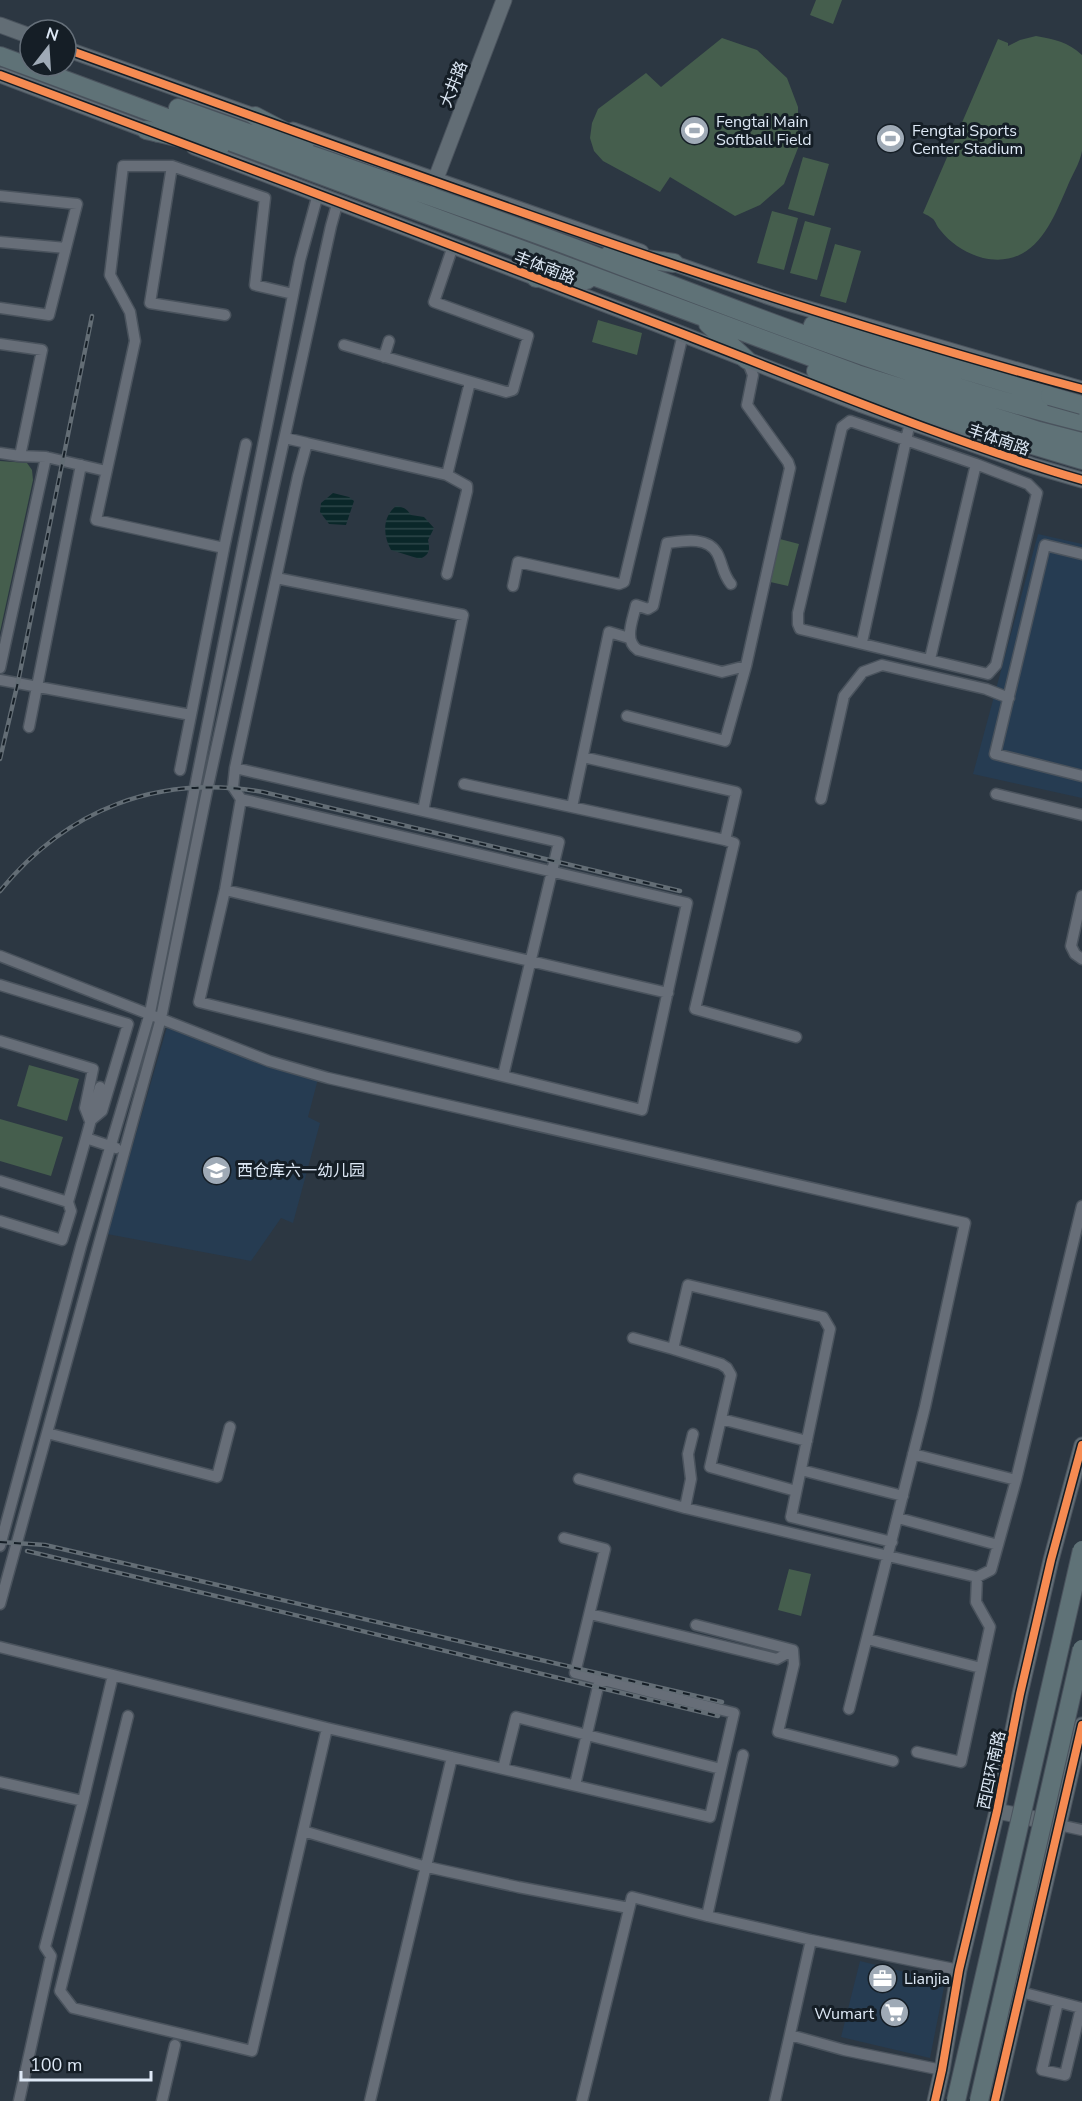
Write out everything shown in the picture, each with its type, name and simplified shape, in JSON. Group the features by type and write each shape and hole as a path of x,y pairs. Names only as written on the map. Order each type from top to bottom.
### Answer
{"highway":[{"path":"0,43 18,50"},
{"name":"丰体南路","path":"0,56 181,116 360,171 581,250 665,284 857,337 1047,404"},
{"name":"丰体南路","path":"78,72 299,166 700,317 857,374 1082,442"},
{"path":"255,116 360,171"},
{"path":"146,130 299,166"},
{"path":"581,250 674,263"},
{"path":"536,278 607,282"},
{"path":"700,317 747,360"},
{"path":"700,317 759,348 894,403 1082,460"},
{"path":"1047,404 1082,405"},
{"path":"1047,404 1082,422"},
{"path":"956,2101 1081,1553"},
{"path":"979,2101 1082,1650"}],"street":[{"name":"大井路","path":"435,181 504,0"},
{"path":"0,25 18,32"},
{"path":"78,53 591,236 778,300 1082,389"},
{"name":"丰体南路","path":"0,75 338,201 910,422 1034,466 1082,480"},
{"path":"224,548 96,520 135,341 130,312 110,275 123,165 172,166 265,198 255,285 293,294"},
{"path":"172,166 150,303 225,315"},
{"path":"0,1546 81,1246 150,1013 293,294 318,194"},
{"path":"0,196 77,204 49,315 0,308"},
{"path":"0,1604 161,1018 208,786 338,201"},
{"path":"0,242 66,248"},
{"path":"344,345 506,392 513,390 528,336 434,302 453,246"},
{"path":"513,586 518,562 619,584 624,582 683,334"},
{"path":"384,357 389,341"},
{"path":"0,344 42,350 20,456"},
{"path":"627,716 726,741 746,666 790,468 747,405 753,375 747,360"},
{"path":"447,475 470,382"},
{"path":"850,421 976,464 1028,484 1036,493 996,665 988,674 800,629 798,613 842,427 850,421"},
{"path":"862,642 910,422"},
{"path":"285,438 447,475 466,486 467,491 447,574"},
{"path":"242,799 225,890 199,1002 642,1110 687,903 242,799 233,787 235,768 307,443"},
{"path":"180,770 246,444"},
{"path":"0,453 46,457 106,471"},
{"path":"0,668 46,457"},
{"path":"930,659 976,464"},
{"path":"29,726 81,465"},
{"path":"731,584 724,576 718,554 710,545 686,540 667,543 653,606 648,609 636,605 629,638 633,647 638,650 722,672 746,666"},
{"path":"1082,554 1045,545 995,754 1082,776"},
{"path":"276,578 463,615 423,811"},
{"path":"572,807 609,632 629,638"},
{"path":"821,799 844,696 863,672 882,666 986,689 1008,698"},
{"path":"0,680 191,716"},
{"path":"583,757 736,792 725,840"},
{"path":"235,768 559,842 503,1076"},
{"path":"464,784 734,843 695,1010 796,1037"},
{"path":"996,794 1082,815"},
{"path":"225,890 668,993"},
{"path":"1082,896 1071,946 1082,959"},
{"path":"0,956 269,1061 328,1078 965,1223 889,1557 849,1709"},
{"path":"0,985 128,1024 102,1111 90,1121"},
{"path":"1,1044 93,1069 85,1108 90,1121"},
{"path":"0,1221 62,1240 71,1210 68,1202 100,1087"},
{"path":"86,1138 124,1151"},
{"path":"0,1181 68,1202"},
{"path":"579,1479 685,1508 889,1557 977,1576 991,1570 1016,1480 1082,1206"},
{"path":"673,1350 688,1285 823,1317 830,1329 791,1517 892,1542"},
{"path":"633,1338 721,1364 727,1368 731,1375 710,1467 796,1491"},
{"path":"721,1419 807,1441"},
{"path":"47,1433 217,1477 230,1427"},
{"path":"685,1508 691,1479 688,1454 693,1434"},
{"name":"西四环南路","path":"935,2101 959,1970 997,1811 1036,1625 1082,1445"},
{"path":"913,1454 1016,1480"},
{"path":"801,1470 903,1496"},
{"path":"898,1518 998,1545"},
{"path":"0,1647 327,1728 711,1817 734,1713 575,1672 605,1549 564,1538"},
{"path":"956,2101 1081,1553"},
{"path":"917,1752 961,1762 990,1626 976,1602 977,1576"},
{"path":"590,1614 777,1659 793,1650"},
{"path":"696,1625 793,1650"},
{"path":"867,1639 981,1668"},
{"path":"793,1650 794,1664 778,1732 893,1761"},
{"path":"979,2101 1082,1650"},
{"path":"19,2101 51,1956 45,1947 113,1675"},
{"path":"575,1785 600,1678"},
{"path":"128,1716 60,1991 73,2008 252,2051 327,1728"},
{"path":"503,1769 516,1718 721,1769"},
{"path":"995,2101 1082,1725"},
{"path":"707,1916 743,1755"},
{"path":"370,2101 452,1757"},
{"path":"0,1782 83,1801"},
{"path":"997,1811 1082,1830"},
{"path":"303,1831 426,1866 518,1887 629,1908"},
{"path":"582,2101 632,1897 811,1940 959,1970"},
{"path":"775,2101 811,1940"},
{"path":"1021,1992 1081,2008 1065,2075 1042,2070 1058,2002"},
{"path":"789,2035 844,2050 942,2070"},
{"path":"162,2101 175,2045"}],"shaded area":[{"path":"816,0 842,0 833,24 810,15"},
{"path":"1036,36 1060,42 1082,55 1082,151 1055,214 1039,240 1016,256 1001,260 983,258 955,244 945,236 933,219 923,213 998,39 1008,43 1008,46"},
{"name":"Fengtai Main Softball Field","path":"722,38 757,50 787,78 798,107 798,148 784,184 760,205 735,216 670,177 660,192 603,161 594,151 590,138 592,123 598,109 646,73 661,87"},
{"path":"803,157 829,164 814,216 788,209"},
{"path":"772,211 798,218 784,270 757,263"},
{"path":"805,221 831,228 817,280 790,273"},
{"path":"835,244 861,251 846,303 820,296"},
{"path":"598,320 642,333 637,355 592,342"},
{"path":"0,461 27,463 32,470 33,480 0,632"},
{"path":"333,493 349,497 354,501 346,525 329,524 320,512 321,503"},
{"path":"396,506 405,509 411,515 424,517 434,528 428,540 428,551 420,559 391,550 388,545 385,533 386,521 391,510"},
{"path":"1038,534 1082,544 1082,798 973,774"},
{"path":"776,538 799,544 788,586 766,581"},
{"name":"西仓库六一幼儿园","path":"167,1027 318,1079 308,1117 320,1123 293,1223 281,1218 251,1261 107,1234"},
{"path":"29,1065 79,1079 67,1121 17,1106"},
{"path":"0,1119 63,1137 51,1176 0,1161"},
{"path":"789,1569 811,1574 801,1616 778,1610"},
{"name":"Wumart","path":"860,1961 945,1982 930,2058 841,2037"}],"railway":[{"path":"0,759 18,682 92,316"},
{"path":"0,891 26,862 55,838 85,819 117,804 151,794 187,788 224,788 263,792 680,891"},
{"path":"0,1542 45,1545 722,1702"},
{"path":"27,1551 718,1716"}],"cycle path":[{"path":"78,53 571,230 698,273 953,353 1082,389"},
{"path":"0,75 408,228 865,405 973,445 1082,480"},
{"path":"935,2101 959,1970 997,1811 1020,1694 1051,1560 1082,1445"},
{"path":"995,2101 1082,1725"}],"place":[{"name":"Fengtai Main Softball Field","path":"695,130"},
{"name":"Fengtai Sports Center Stadium","path":"891,139"},
{"name":"西仓库六一幼儿园","path":"216,1170"},
{"name":"Lianjia","path":"883,1978"},
{"name":"Wumart","path":"895,2013"}]}
